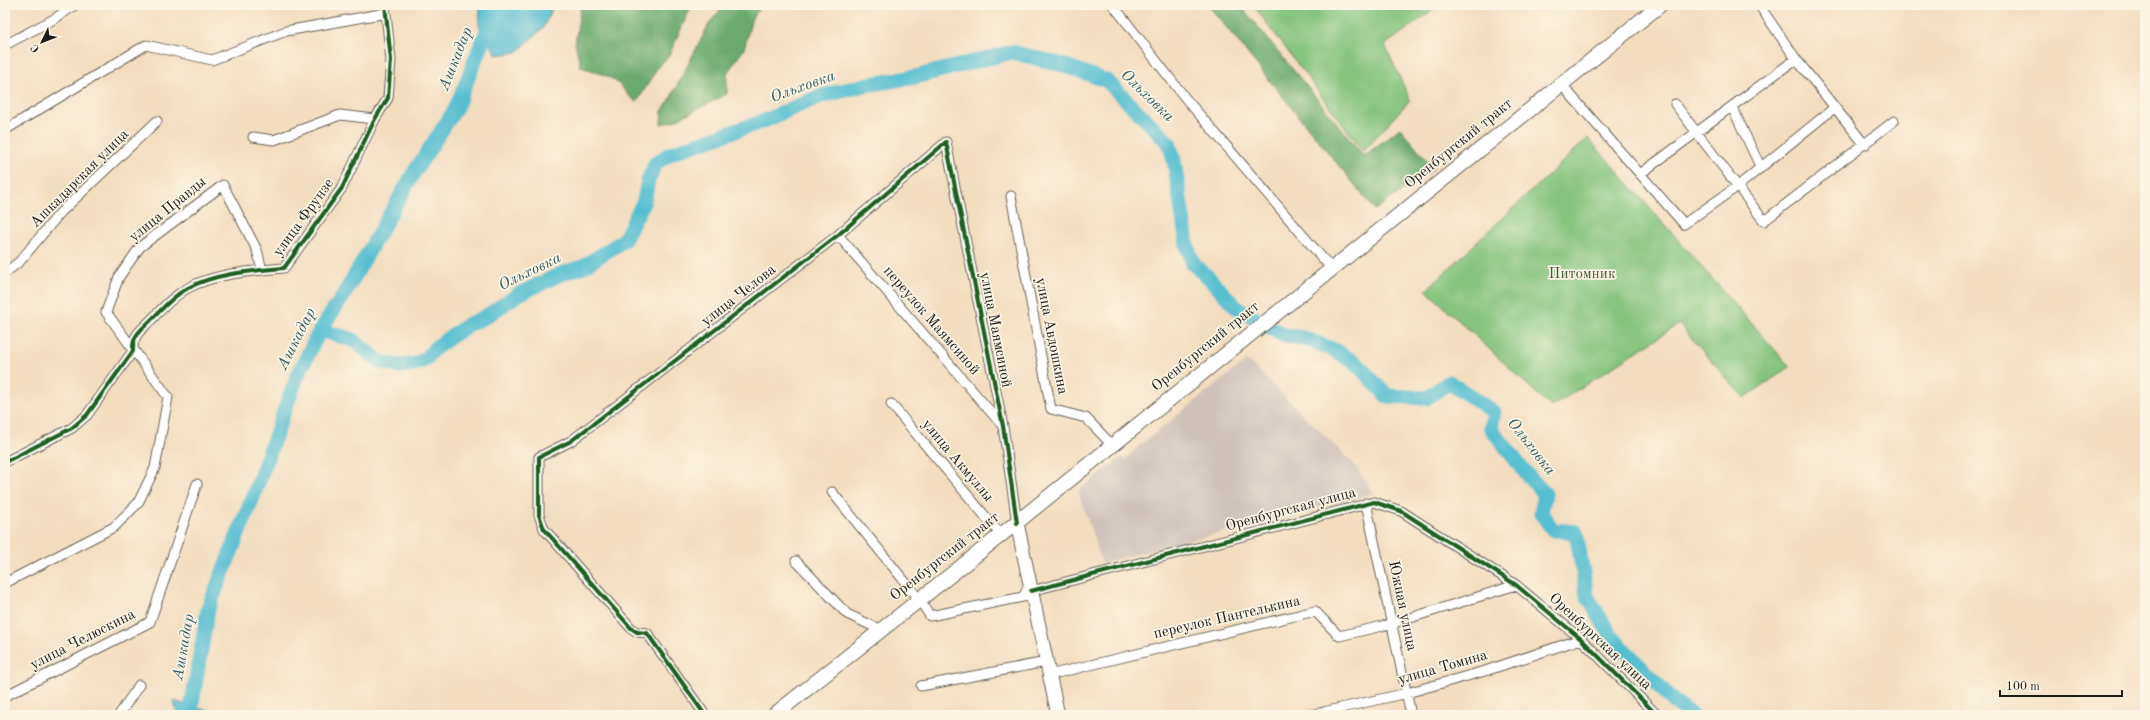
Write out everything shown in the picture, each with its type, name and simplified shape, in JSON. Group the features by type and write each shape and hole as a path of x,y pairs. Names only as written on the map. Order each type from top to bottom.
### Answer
{"main road":[{"name":"Оренбургский тракт","path":"774,715 1017,523 1228,351 1660,5"},
{"path":"1017,523 1058,715"}],"street":[{"path":"5,45 54,19 75,5"},
{"path":"1114,5 1186,99 1332,268"},
{"path":"1759,5 1796,59 1865,145"},
{"path":"5,130 146,45 212,60 286,32 385,9"},
{"name":"улица Фрунзе","path":"5,462 72,428 86,415 133,351 133,342 139,332 168,302 188,288 221,276 284,268 342,188 375,119 388,98 391,60 385,9"},
{"path":"1640,174 1698,133 1796,59"},
{"path":"1561,84 1684,224 1738,186 1834,108"},
{"path":"1675,104 1764,221 1865,145 1894,121"},
{"path":"1732,107 1761,168"},
{"path":"253,137 274,140 340,115 375,119"},
{"name":"Ашкадарская улица","path":"5,273 20,261 60,213 158,121"},
{"name":"улица Челова","path":"705,715 647,633 637,632 631,628 544,529 539,516 539,457 571,442 838,235 946,142"},
{"name":"улица Маямсиной","path":"946,142 1002,426 1017,523"},
{"name":"улица Правды","path":"5,583 114,527 138,503 155,468 168,397 106,312 119,276 140,247 223,184 257,250 262,270"},
{"name":"улица Авдошкина","path":"1011,196 1051,409 1086,418 1112,445"},
{"name":"переулок Маямсиной","path":"838,235 1002,426"},
{"name":"улица Акмуллы","path":"891,404 1001,535"},
{"name":"улица Челюскина","path":"5,696 150,622 197,484"},
{"path":"832,492 919,599 930,616 1023,597 1031,587"},
{"name":"Оренбургская улица","path":"1031,587 1366,503 1380,503 1401,511 1516,585 1581,638 1657,715"},
{"name":"Южная улица","path":"1366,503 1411,715"},
{"path":"796,561 847,614 881,630"},
{"name":"переулок Пантелькина","path":"1049,675 1315,611 1339,636 1392,624 1516,585"},
{"name":"улица Томина","path":"1310,715 1407,693 1485,671 1581,638"},
{"path":"921,686 1046,662"},
{"path":"119,715 139,686"}],"shaded area":[{"path":"1247,360 1353,463 1374,493 1102,563 1078,491 1122,457 1125,460 1139,446"}],"green space":[{"path":"581,5 692,5 668,57 658,67 637,102 611,78 581,67 575,43"},
{"path":"724,5 762,5 752,18 744,49 727,73 727,94 674,121 661,124 662,111 669,101 709,24"},
{"path":"1208,5 1240,5 1364,156 1400,128 1434,168 1375,210"},
{"path":"1253,5 1440,5 1385,45 1410,100 1363,151"},
{"name":"Питомник","path":"1588,138 1790,367 1744,398 1679,324 1551,407 1426,290"}],"water":[{"path":"480,5 554,5 543,28 517,52 497,55 479,26"},
{"path":"174,701 215,713 215,715 177,715"}],"waterway":[{"name":"Ашкадар","path":"190,715 208,609 253,497 296,379 320,330 342,298 413,174 456,108 497,5"},
{"name":"Ольховка","path":"320,330 353,340 380,362 399,366 415,364 426,359 435,348 469,324 485,317 519,294 561,274 584,266 624,240 644,201 648,181 655,164 671,153 764,121 818,97 865,85 915,77 1012,52 1063,65 1107,81 1169,143 1174,160 1187,244 1193,264 1207,276 1236,307 1283,335 1303,338 1334,350 1357,364 1387,396 1427,398 1449,382 1494,412 1491,428 1528,476 1545,494 1541,513 1553,530 1576,532 1587,596 1611,636 1674,702 1692,715"}],"cycle path":[{"path":"5,462 72,428 87,415 133,351 134,341 137,334 177,295 188,288 210,279 247,272 284,268 342,188 375,119 388,98 391,60 385,5"},
{"path":"705,715 647,633 637,632 631,628 544,529 539,515 539,457 571,441 838,235 946,142 1003,426 1017,523"},
{"path":"1031,591 1374,502 1401,511 1516,585 1581,639 1657,715"}]}
